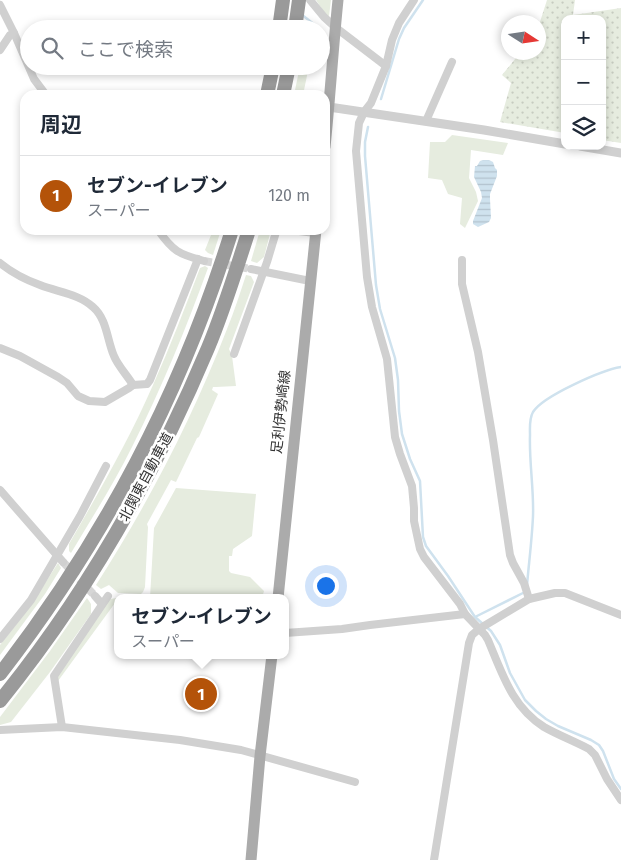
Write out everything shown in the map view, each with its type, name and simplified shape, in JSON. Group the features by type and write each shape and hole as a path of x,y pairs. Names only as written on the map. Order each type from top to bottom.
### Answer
{"highway":[{"path":"280,20 283,0"},
{"path":"296,20 299,0"},
{"path":"268,90 271,75"},
{"path":"284,90 287,75"},
{"name":"北関東自動車道","path":"0,674 53,602 96,535 129,477 170,395 193,341 219,273 230,235"},
{"name":"北関東自動車道","path":"0,701 37,652 91,574 164,445 208,348 247,235"}],"main road":[{"path":"330,94 339,0"},
{"name":"足利伊勢崎線","path":"278,594 316,235"},
{"path":"251,860 260,756 272,659"}],"street":[{"path":"310,0 327,20"},
{"path":"414,0 399,23 372,103 364,112 359,124 356,151 367,276 372,308 387,358 395,437 412,486 414,521 420,549 460,604 465,614 488,640 514,698 533,719 543,726 589,749 595,755 607,779 621,800"},
{"path":"0,5 20,46"},
{"path":"330,22 386,66"},
{"path":"0,50 14,32"},
{"path":"426,121 452,62"},
{"path":"32,75 42,90"},
{"path":"330,107 561,143"},
{"path":"603,150 621,153"},
{"path":"0,348 44,368 63,380 78,396 89,401 105,402 133,385 147,384 201,260 172,249 162,235"},
{"path":"234,354 264,272 275,235"},
{"path":"462,260 462,284 478,352 510,555 524,583 529,599"},
{"path":"0,263 27,280 75,296 93,306 102,319 114,357 133,385"},
{"path":"251,269 310,281"},
{"path":"0,640 31,600 80,516 106,466"},
{"path":"0,490 63,562"},
{"path":"434,860 472,636 479,629 529,599 555,593 565,593 621,615"},
{"path":"95,596 102,604"},
{"path":"62,727 54,676 108,596"},
{"path":"289,633 342,629 465,614"},
{"path":"0,730 62,727 180,740 241,750 355,782"}],"shaded area":[{"path":"316,0 331,0 329,16 326,15"},
{"path":"547,0 575,0 573,15 561,15 561,132 500,122 511,83 502,75 514,60 546,60 546,15 542,15"},
{"path":"621,8 621,143 606,141 606,15 573,15"},
{"path":"298,75 307,75 304,90 295,90"},
{"path":"452,135 508,143 503,155 471,150 469,178 478,201 465,228 460,224 462,198 448,194 442,180 428,178 430,142 445,142"},
{"path":"211,235 219,235 213,255 205,250"},
{"path":"259,235 270,235 264,257 257,263 251,261"},
{"path":"205,266 208,268 200,291 153,403 118,474 71,553 69,551 69,544 134,426 183,313 200,268"},
{"path":"246,275 251,276 254,282 229,349 232,356 236,386 213,387 212,390 218,394 199,437 176,482 171,480 147,524 145,587 143,592 141,594 118,593 109,585 101,589 96,585 151,492 199,396 230,323"},
{"path":"176,488 256,494 252,536 233,549 232,556 229,556 229,571 250,577 264,591 263,594 150,594 154,528"},
{"path":"58,563 61,568 45,594 0,655 0,645 29,608"},
{"path":"87,598 91,604 91,614 50,672 11,722 0,725 0,717"},
{"path":"114,598 114,604 58,681 58,674 110,599"}],"water":[{"path":"483,160 493,162 497,170 497,176 490,194 491,218 489,222 478,227 473,224 473,221 482,198 474,177 475,166"}],"waterway":[{"path":"381,99 399,39 404,28 423,0"},
{"path":"301,14 309,20"},
{"path":"368,127 365,156 376,285 380,309 395,358 402,434 420,481 423,537 426,546 475,617 491,631 500,645 510,673 525,700 546,719 599,745 614,779 621,789"},
{"path":"527,585 533,516 530,445 530,423 533,412 548,399 587,378 621,367"},
{"path":"475,617 525,592"}],"tunnel":[{"path":"204,261 251,269"},
{"path":"63,562 95,596"}],"place":[{"name":"セブン-イレブン","path":"201,694"}]}
